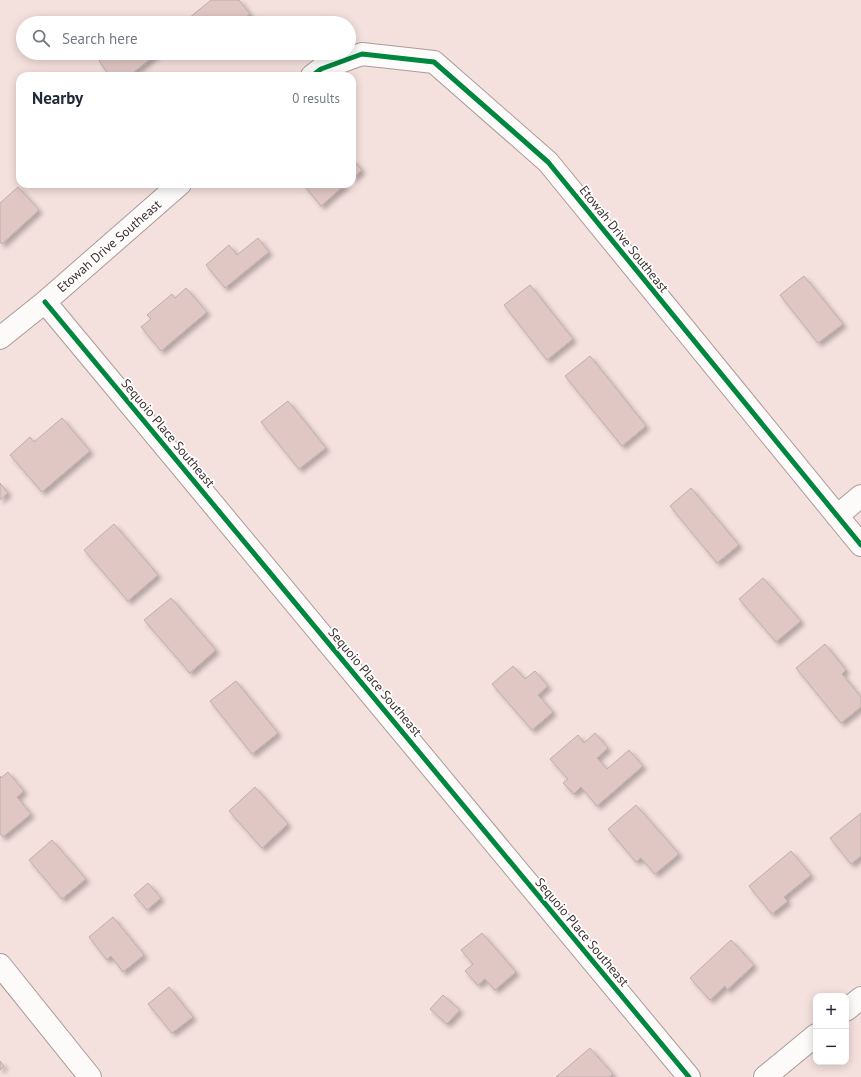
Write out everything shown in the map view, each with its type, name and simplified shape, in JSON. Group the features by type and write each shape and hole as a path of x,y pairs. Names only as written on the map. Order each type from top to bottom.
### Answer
{"street":[{"name":"Etowah Drive Southeast","path":"356,56 362,54 434,62 548,162 861,545"},
{"name":"Etowah Drive Southeast","path":"317,72 321,69 346,60"},
{"name":"Etowah Drive Southeast","path":"0,338 45,302 175,188"},
{"name":"Sequoio Place Southeast","path":"45,302 689,1077"},
{"path":"837,516 861,496"},
{"path":"0,965 90,1077"},
{"path":"765,1077 813,1037"}],"building":[{"path":"211,0 239,0 250,14 248,16 192,16"},
{"path":"149,60 134,72 107,72 99,61"},
{"path":"356,163 362,170 356,175"},
{"path":"17,188 19,188 39,210 2,244 0,242 0,203"},
{"path":"306,188 341,188 321,206"},
{"path":"258,238 269,252 225,288 206,265 229,245 237,255"},
{"path":"804,276 843,324 818,343 780,295"},
{"path":"530,285 573,339 547,360 504,305"},
{"path":"186,288 207,312 161,351 141,327 151,319 147,315 172,294 175,298"},
{"path":"590,356 646,426 622,446 565,376"},
{"path":"288,401 326,448 299,469 261,422"},
{"path":"62,418 90,451 42,492 10,455 30,437 34,442"},
{"path":"0,483 8,493 0,500"},
{"path":"691,488 739,545 717,563 670,506"},
{"path":"114,524 158,575 128,601 84,550"},
{"path":"763,578 801,621 776,642 739,599"},
{"path":"171,598 216,650 190,673 144,620"},
{"path":"825,644 846,670 842,674 861,697 861,707 841,723 796,668"},
{"path":"513,666 525,679 535,671 548,686 538,695 553,712 532,730 492,684"},
{"path":"236,681 278,733 252,754 210,701"},
{"path":"595,733 608,748 597,758 607,769 629,750 643,766 597,806 581,787 574,794 563,783 568,779 550,759 578,735 584,743"},
{"path":"8,772 24,791 17,797 31,814 3,837 0,834 0,776 1,778"},
{"path":"255,787 288,824 262,848 229,811"},
{"path":"636,805 679,854 655,874 641,858 636,862 608,829"},
{"path":"861,813 861,856 851,864 830,838"},
{"path":"52,840 86,879 62,899 29,860"},
{"path":"791,851 811,875 784,897 788,901 772,914 749,886"},
{"path":"148,883 161,898 147,910 134,895"},
{"path":"113,917 144,955 123,972 111,956 107,960 89,937"},
{"path":"482,933 516,972 495,990 485,979 478,985 465,971 473,964 461,950"},
{"path":"731,940 754,965 727,990 725,986 710,1000 690,978"},
{"path":"169,987 193,1017 172,1033 148,1004"},
{"path":"443,995 460,1010 447,1024 430,1009"},
{"path":"590,1048 613,1074 609,1077 556,1077"},
{"path":"0,1061 4,1066 0,1070"}],"cycle path":[{"path":"356,56 362,54 434,62 548,162 861,545"},
{"path":"317,72 321,69 346,60"},
{"path":"45,302 689,1077"}]}
